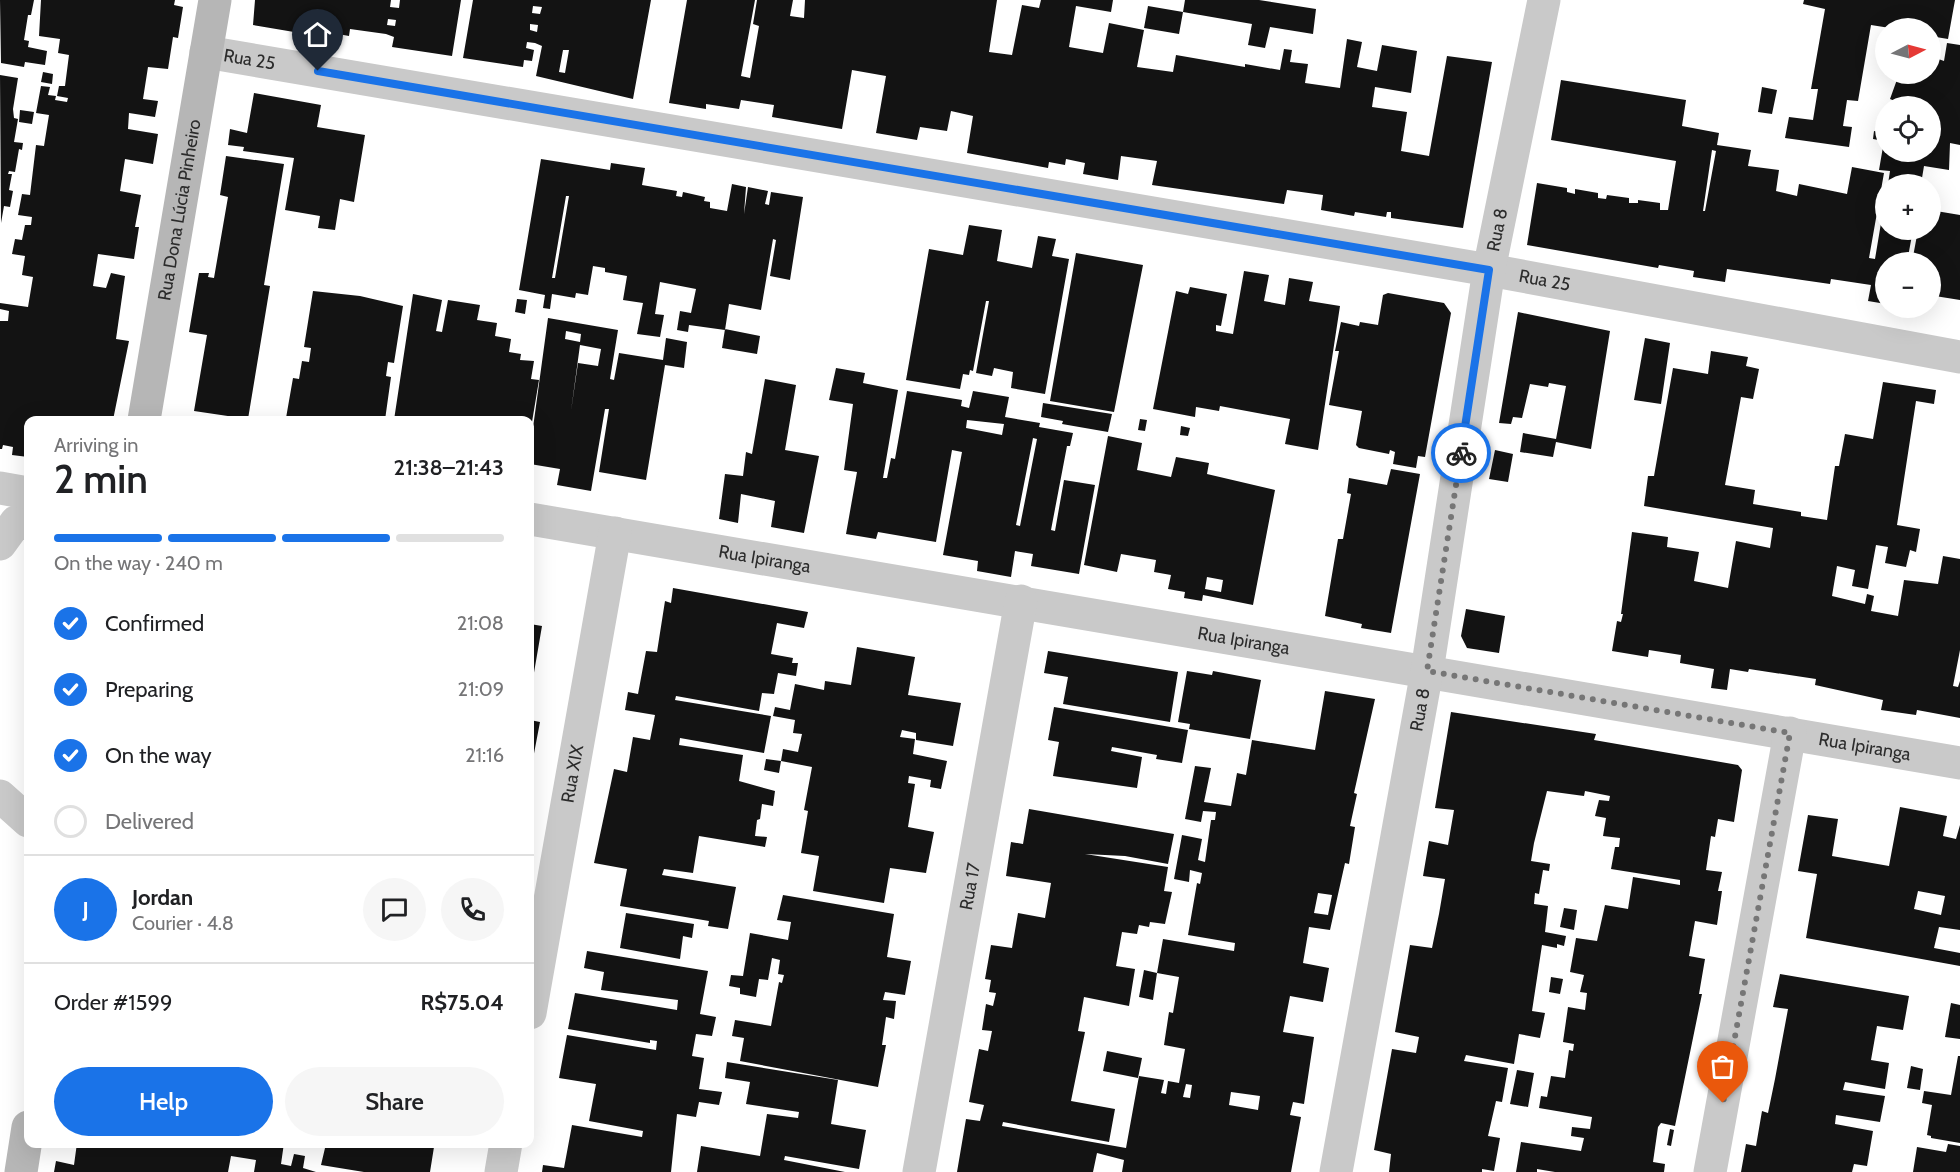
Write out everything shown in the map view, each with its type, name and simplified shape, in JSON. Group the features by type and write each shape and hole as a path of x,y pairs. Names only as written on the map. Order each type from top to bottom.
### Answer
{"main road":[{"name":"Rua Dona Lúcia Pinheiro","path":"145,416 215,0"},
{"path":"21,1172 25,1148"}],"street":[{"name":"Rua 8","path":"1336,1172 1427,671 1489,270 1544,0"},
{"name":"Rua 25","path":"206,52 1489,270 1960,357"},
{"path":"0,488 24,492"},
{"name":"Rua Ipiranga","path":"534,520 1960,763"},
{"path":"0,544 16,522 24,523"},
{"name":"Rua XIX","path":"534,990 615,533"},
{"name":"Rua 17","path":"919,1172 1021,601"},
{"path":"1710,1172 1790,733"},
{"path":"0,796 24,817"},
{"path":"501,1172 505,1148"}],"building":[{"path":"0,0 34,0 31,15 28,15 24,40 29,41 28,47 47,51 45,65 25,62 24,67 1,63"},
{"path":"41,0 175,0 174,5 183,7 178,38 173,37 168,69 148,67 143,99 158,101 155,117 129,113 128,129 158,134 153,164 125,159 120,191 141,195 135,227 139,227 134,259 98,254 93,286 106,288 111,273 125,276 116,339 129,341 114,416 24,416 24,456 12,455 13,447 3,445 0,449 0,321 8,321 9,311 0,309 0,303 28,307 33,277 22,275 25,256 12,254 15,239 22,240 25,225 31,225 32,217 18,215 22,194 30,195 36,145 44,146 49,115 36,113 41,86 50,87 48,95 56,96 55,100 67,102 68,98 57,96 59,86 65,86 69,55 58,53 60,39 39,36"},
{"path":"255,0 391,0 390,7 399,8 400,0 461,0 452,56 392,47 394,37 386,34 350,29 349,36 295,26 294,32 253,25","holes":["388,19 396,20 395,26 387,25"]},
{"path":"473,0 651,0 633,99 536,76 542,46 535,43 527,42 526,48 534,50 532,61 524,60 523,67 463,58","holes":["533,6 542,7 540,14 532,13","530,24 538,25 537,32 530,30","563,50 569,50 565,73 559,72"]},
{"path":"687,0 755,0 741,76 750,78 759,26 753,24 757,0 793,0 790,16 804,18 805,0 997,0 989,52 1012,55 1022,5 1039,8 1041,0 1113,0 1111,12 1076,6 1069,47 1103,53 1109,23 1144,30 1137,67 1173,72 1176,55 1245,67 1245,64 1280,70 1284,49 1292,50 1290,62 1308,64 1305,83 1340,88 1347,39 1362,42 1357,67 1377,71 1382,45 1417,51 1411,93 1375,87 1372,107 1407,112 1401,151 1429,156 1447,56 1492,62 1463,228 1391,218 1391,212 1387,212 1386,217 1355,212 1354,216 1321,210 1323,195 1287,190 1284,204 1152,185 1157,161 1121,156 1118,180 1083,174 1085,163 1066,159 1065,165 1049,162 1048,168 967,153 973,116 951,111 947,131 920,127 917,140 876,133 886,76 852,70 842,129 772,117 774,105 741,100 739,109 706,104 706,109 669,103"},
{"path":"1185,0 1259,0 1316,9 1313,34 1270,27 1265,48 1248,45 1252,24 1183,12"},
{"path":"1804,0 1955,0 1948,39 1941,38 1941,18 1875,18 1875,26 1871,25 1858,101 1847,100 1843,126 1852,127 1849,147 1785,138 1789,117 1813,120 1818,89 1811,89 1825,9 1803,4"},
{"path":"1148,6 1183,12 1179,34 1144,28"},
{"path":"1947,43 1960,45 1960,145 1950,143 1949,170 1924,166 1923,174 1890,174 1890,171 1879,170 1880,162 1941,162 1941,96 1891,96 1895,84 1941,84 1941,60 1944,61"},
{"path":"43,72 53,74 52,84 41,82"},
{"path":"0,75 18,78 13,109 14,118 18,119 14,142 23,143 22,150 19,149 15,172 9,171 8,174 12,174 9,190 13,191 10,207 4,206 1,223"},
{"path":"1561,80 1686,100 1682,126 1719,133 1717,145 1751,150 1748,166 1779,170 1776,191 1797,196 1799,184 1847,194 1852,167 1884,173 1875,174 1875,224 1869,258 1875,259 1875,302 1868,301 1871,285 1831,279 1830,284 1727,269 1725,282 1693,277 1694,271 1659,265 1658,268 1527,245 1537,183 1567,188 1567,192 1575,194 1575,189 1598,193 1598,198 1606,199 1607,195 1629,198 1629,203 1638,203 1638,200 1660,203 1660,210 1668,210 1676,161 1551,140","holes":["1712,150 1716,151 1705,211 1703,211"]},
{"path":"1762,87 1777,90 1772,114 1758,112"},
{"path":"254,93 321,105 317,127 365,135 354,202 340,199 335,230 318,228 320,216 285,210 294,158 243,151 244,147 228,145 230,129 247,133"},
{"path":"20,110 34,112 32,124 19,122"},
{"path":"226,156 284,164 264,285 270,286 248,416 228,416 194,411 207,335 189,332 199,273 209,273 208,277 214,278 228,197 220,195"},
{"path":"541,159 610,170 611,163 645,168 642,185 677,191 676,196 682,197 683,192 705,197 704,201 710,202 710,208 727,211 732,184 746,187 744,214 748,187 768,191 765,204 769,205 771,192 803,197 790,280 770,276 776,240 773,239 761,310 729,304 725,330 689,325 688,332 677,330 680,311 691,313 696,289 660,282 655,314 664,315 660,337 637,334 643,303 623,300 627,276 605,272 605,268 593,266 588,295 576,293 575,298 552,294 550,309 543,308 545,295 519,290","holes":["566,196 569,196 555,278 552,278"]},
{"path":"1941,212 1960,215 1960,300 1941,297 1941,252 1914,252 1916,240 1941,240"},
{"path":"969,225 1002,230 997,261 1032,268 1038,236 1056,239 1052,256 1069,259 1045,394 1011,388 1013,372 994,368 992,376 976,373 989,301 986,301 973,371 970,370 969,375 963,374 960,389 906,380 929,249 963,255"},
{"path":"1878,240 1911,240 1909,252 1876,252"},
{"path":"1076,253 1143,265 1114,412 1050,401"},
{"path":"1244,271 1269,275 1264,301 1285,305 1289,278 1313,282 1309,301 1340,306 1318,450 1285,444 1290,419 1220,406 1219,411 1196,407 1195,417 1153,409 1176,291 1188,294 1190,287 1227,294 1221,326 1216,325 1216,331 1233,334"},
{"path":"313,291 360,296 403,306 394,363 388,362 386,376 391,377 386,416 286,416 293,378 299,379 302,361 309,362 311,348 304,347"},
{"path":"1388,293 1444,303 1451,313 1425,457 1418,456 1416,468 1393,464 1395,452 1390,450 1389,454 1359,448 1356,445 1362,411 1329,405 1339,351 1335,351 1341,322 1359,326 1360,322 1378,325 1383,295"},
{"path":"413,294 442,300 436,331 442,332 448,300 480,305 477,320 497,323 495,336 511,339 509,352 521,354 520,360 534,361 531,379 539,380 533,416 395,416"},
{"path":"517,299 527,300 525,314 515,312"},
{"path":"1518,312 1610,331 1591,449 1556,442 1553,457 1520,452 1523,433 1556,439 1566,386 1549,383 1548,387 1530,384 1522,418 1513,417 1511,424 1499,423"},
{"path":"548,318 618,330 610,379 614,380 619,353 663,360 666,338 687,342 684,368 665,365 646,480 599,472 609,409 605,409 591,491 557,485 560,469 534,465 534,420","holes":["566,331 581,334 580,342 565,339","580,345 601,349 598,366 578,363 571,411"]},
{"path":"725,329 760,336 757,354 722,348"},
{"path":"1645,338 1670,343 1661,404 1634,400"},
{"path":"1711,351 1748,357 1746,366 1759,369 1753,399 1741,397 1725,485 1755,490 1753,504 1801,512 1801,516 1827,520 1835,466 1839,466 1845,434 1873,439 1883,382 1936,390 1934,404 1916,401 1897,525 1920,529 1916,552 1910,550 1906,567 1885,563 1888,547 1876,545 1868,589 1852,586 1855,570 1837,566 1832,596 1865,604 1867,594 1874,596 1871,611 1898,616 1904,580 1938,584 1943,556 1960,559 1960,650 1953,686 1958,687 1960,681 1960,718 1917,710 1916,715 1881,710 1883,700 1815,685 1816,679 1749,669 1748,672 1730,669 1727,690 1711,688 1714,669 1680,663 1681,655 1649,650 1648,657 1612,651 1617,621 1621,622 1623,614 1621,614 1632,532 1668,537 1667,547 1699,552 1694,581 1728,588 1736,541 1770,548 1773,528 1644,506 1648,476 1654,476 1673,368 1708,374"},
{"path":"836,368 865,373 863,383 898,390 883,478 887,478 891,458 895,459 907,391 962,400 961,406 969,408 973,391 1009,397 1005,417 1040,423 1039,427 1073,433 1070,446 1067,446 1051,530 1055,531 1064,480 1095,485 1079,574 1031,566 1033,554 1015,551 1011,577 977,571 978,561 943,555 962,452 952,450 936,542 878,532 876,539 846,534 857,472 844,470 853,404 829,400","holes":["967,420 1004,424 1002,435 966,428","1033,438 1037,439 1020,526 1016,525"]},
{"path":"765,379 796,385 785,450 819,456 804,533 771,527 775,501 741,494 738,523 719,519 725,474 743,476 746,452 752,454"},
{"path":"1043,403 1112,414 1108,432 1062,424 1063,421 1041,417"},
{"path":"1140,419 1147,420 1145,431 1138,430"},
{"path":"1181,426 1190,428 1188,436 1180,435"},
{"path":"1108,436 1142,443 1137,470 1171,477 1176,457 1209,463 1207,474 1275,490 1253,605 1203,595 1202,601 1184,598 1185,592 1168,589 1171,575 1154,572 1156,560 1121,554 1117,572 1084,565","holes":["1207,577 1223,580 1221,592 1205,589"]},
{"path":"1495,450 1513,454 1508,482 1489,479"},
{"path":"1391,469 1420,474 1391,633 1361,628 1362,624 1325,616 1338,539 1343,539 1351,494 1347,493 1349,478 1387,485"},
{"path":"673,588 808,612 804,628 777,623 771,654 793,658 792,663 798,663 796,676 778,673 774,694 762,693 759,711 676,696 675,700 771,716 764,753 680,738 679,745 743,755 739,781 775,791 773,806 762,804 760,819 757,820 755,836 767,837 765,847 699,836 693,873 664,869 662,875 736,887 728,929 708,926 709,921 620,906 627,869 594,863 614,769 627,772 633,737 650,740 655,715 625,710 628,692 638,694 646,651 657,652 665,601 671,603"},
{"path":"1466,609 1505,616 1499,653 1467,648 1461,636"},
{"path":"534,625 542,626 534,673"},
{"path":"857,647 915,657 908,695 961,703 953,746 916,740 916,733 902,730 900,737 915,739 913,754 947,761 941,789 930,787 931,780 909,776 908,783 915,784 908,827 934,832 926,873 890,868 884,903 813,891 819,856 801,853 808,811 804,810 812,767 781,761 783,749 798,752 802,734 793,733 795,720 773,716 775,707 790,710 795,684 824,690 825,681 851,685"},
{"path":"1048,651 1178,672 1170,722 1063,704 1068,677 1044,673"},
{"path":"1187,671 1212,675 1213,671 1261,680 1250,739 1189,729 1190,724 1178,722"},
{"path":"1325,691 1375,699 1354,793 1357,794 1350,826 1355,827 1349,864 1345,863 1330,930 1309,927 1303,963 1329,968 1323,1002 1290,996 1283,1032 1314,1037 1304,1104 1293,1102 1290,1115 1301,1117 1291,1172 1122,1172 1124,1160 1097,1153 1093,1172 957,1172 966,1119 980,1121 984,1105 969,1102 979,1049 988,1051 992,1031 982,1030 986,1004 993,1006 996,993 989,992 991,980 985,979 991,945 1012,948 1018,913 1045,918 1051,883 1006,876 1011,842 1023,844 1029,809 1174,834 1168,864 1125,856 1085,854 1168,867 1164,891 1172,892 1165,924 1150,922 1149,927 1139,925 1137,934 1122,932 1116,966 1135,969 1129,1006 1084,997 1078,1031 1085,1032 1071,1101 1115,1109 1109,1142 1003,1122 1002,1126 1126,1148 1139,1076 1164,1080 1161,1093 1166,1094 1168,1081 1179,1083 1185,1049 1164,1045 1169,1012 1173,1013 1179,977 1157,973 1163,939 1234,951 1235,943 1188,935 1197,883 1200,884 1202,873 1190,870 1189,882 1174,879 1182,835 1202,839 1198,860 1205,862 1211,820 1215,820 1216,812 1203,811 1201,822 1185,819 1195,766 1211,768 1204,802 1231,806 1237,773 1246,775 1252,740 1315,750","holes":["1318,893 1332,895 1328,915 1314,913","1186,1084 1192,1085 1190,1098 1183,1097","1231,1092 1260,1096 1258,1110 1229,1105"]},
{"path":"1054,707 1188,730 1182,763 1156,759 1157,755 1112,747 1111,751 1142,757 1137,788 1053,776 1059,742 1048,740"},
{"path":"1451,712 1596,734 1594,740 1738,765 1742,770 1734,822 1718,819 1715,837 1711,836 1706,870 1722,872 1718,891 1722,891 1717,925 1695,921 1689,956 1705,959 1699,994 1702,994 1675,1126 1661,1123 1658,1127 1653,1162 1665,1164 1664,1172 1555,1172 1537,1169 1537,1172 1516,1172 1521,1142 1581,1151 1584,1138 1571,1136 1572,1127 1590,1129 1592,1117 1539,1108 1541,1096 1547,1097 1551,1076 1565,1078 1569,1050 1573,1051 1574,1044 1563,1042 1568,1007 1585,1010 1587,993 1580,992 1584,975 1570,972 1576,938 1597,941 1605,905 1628,909 1633,877 1680,885 1680,880 1611,869 1615,847 1619,847 1620,838 1603,836 1606,818 1595,816 1599,800 1609,801 1610,796 1585,791 1584,796 1547,791 1534,843 1531,861 1550,864 1549,871 1543,870 1539,894 1535,893 1534,904 1548,906 1545,932 1566,936 1564,946 1557,944 1557,948 1542,945 1532,1011 1545,1013 1540,1038 1519,1034 1514,1064 1466,1055 1464,1061 1508,1068 1502,1102 1496,1101 1488,1136 1500,1138 1494,1171 1482,1169 1482,1172 1389,1172 1391,1154 1374,1150 1392,1049 1416,1053 1419,1037 1395,1032 1410,945 1432,948 1439,914 1445,879 1423,876 1429,841 1448,845 1454,810 1435,808"},
{"path":"534,721 540,722 534,754"},
{"path":"766,759 781,761 779,773 764,770"},
{"path":"1900,807 1947,816 1943,836 1956,839 1960,825 1960,930 1939,927 1934,948 1960,953 1960,966 1806,938 1817,874 1798,871 1808,815 1838,819 1832,856 1889,866","holes":["1918,891 1945,896 1941,915 1914,909"]},
{"path":"783,895 894,914 887,957 911,961 905,995 885,992 883,1000 896,1001 894,1019 886,1017 882,1045 886,1045 878,1087 740,1061 744,1038 732,1036 735,1020 771,1026 779,982 782,983 784,975 778,974 780,960 772,958 768,980 759,979 756,997 740,994 740,988 729,986 731,975 743,976 750,933 788,940 791,922 777,920"},
{"path":"1564,908 1577,910 1574,930 1560,927"},
{"path":"626,913 694,924 692,938 683,936 680,959 620,948"},
{"path":"587,951 708,971 700,1014 716,1017 712,1036 696,1034 692,1056 704,1058 699,1089 722,1092 719,1105 699,1102 696,1117 677,1114 671,1172 542,1172 543,1165 564,1168 572,1125 642,1137 643,1131 589,1121 596,1084 559,1078 567,1035 656,1050 657,1041 650,1040 650,1043 568,1029 575,993 677,1010 678,1000 601,990 604,972 584,968"},
{"path":"1144,970 1157,973 1153,1000 1139,997"},
{"path":"1780,974 1909,996 1903,1030 1877,1026 1871,1060 1889,1063 1885,1089 1845,1082 1843,1090 1885,1096 1880,1122 1836,1115 1835,1124 1873,1131 1867,1166 1854,1164 1852,1172 1741,1172 1746,1144 1756,1146 1762,1111 1768,1113 1775,1079 1788,1009 1773,1007"},
{"path":"1551,977 1563,979 1560,994 1549,992"},
{"path":"1951,1003 1960,1005 1960,1039 1945,1037"},
{"path":"1107,1051 1142,1058 1138,1078 1103,1071"},
{"path":"1958,1056 1960,1056 1960,1143 1931,1138 1927,1135 1932,1105 1922,1103 1924,1091 1951,1095"},
{"path":"727,1062 838,1080 831,1124 866,1130 859,1169 785,1156 784,1160 845,1172 697,1172 701,1146 760,1156 767,1114 798,1118 799,1112 746,1104 750,1082 725,1078"},
{"path":"1911,1066 1923,1069 1920,1090 1907,1088"},
{"path":"1517,1070 1534,1073 1528,1107 1510,1104"},
{"path":"1670,1129 1674,1130 1671,1146 1667,1145"},
{"path":"1948,1144 1960,1146 1960,1172 1913,1172 1917,1147 1946,1152"},
{"path":"76,1148 283,1148 281,1164 291,1166 294,1154 305,1156 303,1168 316,1172 254,1172 256,1160 231,1156 228,1172 54,1172 56,1161 74,1165"},
{"path":"325,1148 434,1148 430,1172 364,1172 321,1165"}],"way so far":[{"path":"1461,453 1427,671 1790,733 1723,1103"}],"route":[{"path":"318,71 1489,270 1461,453"}]}
